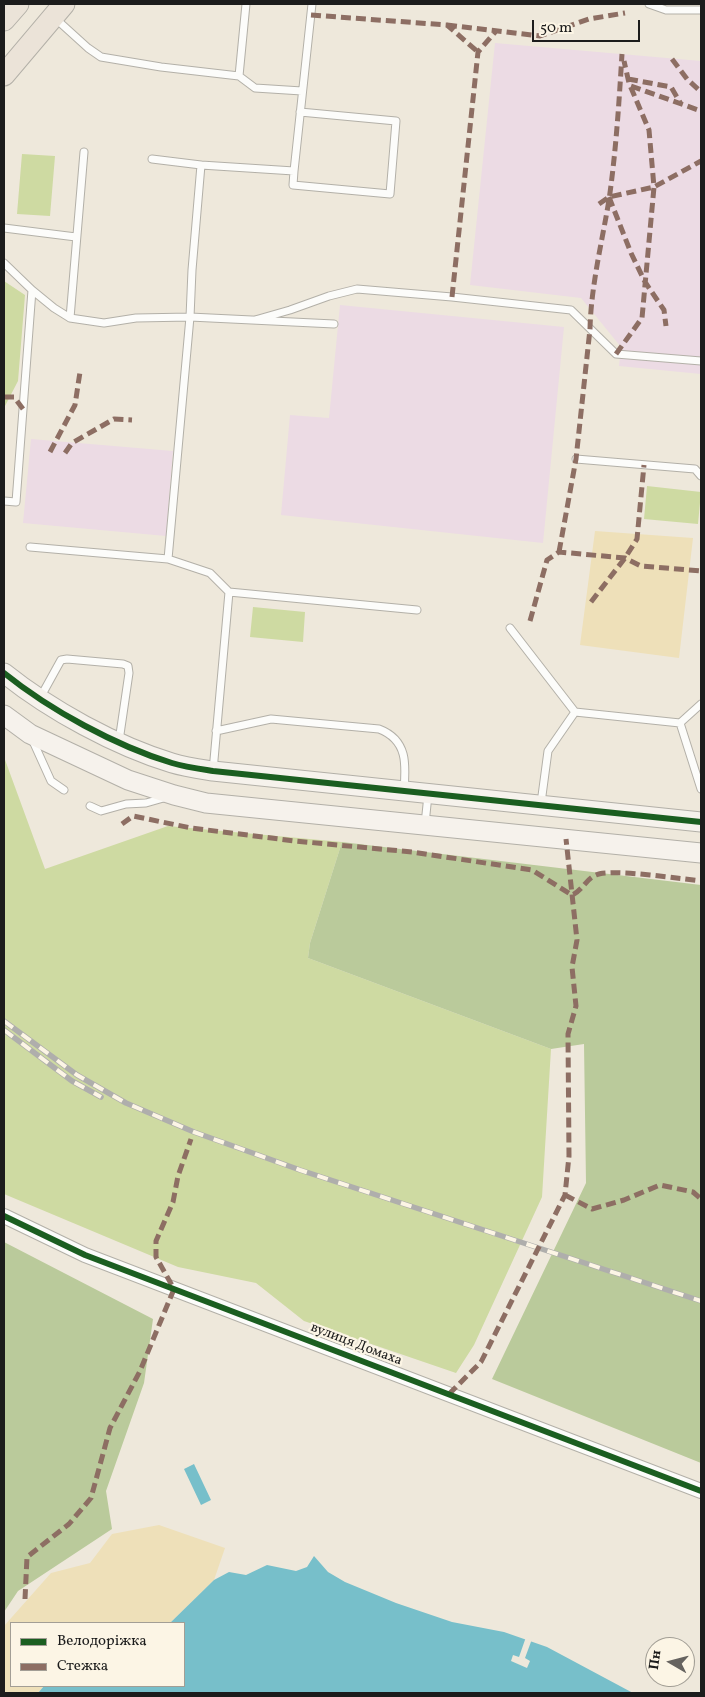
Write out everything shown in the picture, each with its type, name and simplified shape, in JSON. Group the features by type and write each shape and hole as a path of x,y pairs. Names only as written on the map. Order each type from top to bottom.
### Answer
{"main road":[{"path":"4,20 18,4"},
{"path":"4,75 59,10"}],"street":[{"path":"4,673 40,698 90,728 144,753 174,764 213,771 701,822"},
{"path":"4,715 30,734 128,780 206,803 701,853"},
{"name":"вулиця Домаха","path":"4,1216 85,1255 701,1491"}],"lane":[{"path":"239,76 246,4"},
{"path":"300,112 396,121 390,194 293,185 302,90 312,4"},
{"path":"649,4 666,10 701,10"},
{"path":"59,10 88,48 101,57 161,67 239,76 255,88 302,90"},
{"path":"70,318 84,152"},
{"path":"152,160 294,171"},
{"path":"168,559 190,317 201,165"},
{"path":"4,228 76,237"},
{"path":"4,263 32,290 70,318 104,324 136,318 190,317 334,324"},
{"path":"255,320 357,289 452,297 571,310 616,354 701,361"},
{"path":"4,501 16,502 32,290"},
{"path":"576,459 695,469 701,476"},
{"path":"30,547 168,559 210,573 229,592 417,610"},
{"path":"213,771 229,592"},
{"path":"510,628 575,712 680,723 701,704"},
{"path":"40,698 61,660 114,663 128,666 119,742"},
{"path":"541,806 548,751 575,712"},
{"path":"216,731 271,719 386,732 399,745 404,755 406,770 404,790"},
{"path":"680,723 701,789"},
{"path":"30,734 51,781 64,790"},
{"path":"425,824 428,794"},
{"path":"90,806 101,811 126,804 146,803 174,795"}],"shaded area":[{"path":"495,43 701,61 701,374 619,366 621,347 581,298 470,285"},
{"path":"340,305 564,327 543,543 281,515 290,415 329,418"},
{"path":"31,439 173,451 166,536 23,523"}],"green space":[{"path":"22,154 55,156 50,216 17,214"},
{"path":"4,281 25,295 18,381 4,408"},
{"path":"647,486 701,492 698,524 644,519"},
{"path":"253,607 305,612 303,642 250,637"},
{"path":"4,757 45,869 168,826 342,842 310,943 308,958 551,1049 542,1197 474,1345 456,1373 304,1321 256,1283 178,1267 4,1194"},
{"path":"342,842 701,885 701,1463 492,1379 586,1183 584,1044 551,1049 308,958 310,943"},
{"path":"4,1242 153,1319 144,1383 106,1491 112,1529 18,1591 4,1612"}],"sand":[{"path":"595,531 693,538 679,658 580,645"},
{"path":"159,1525 225,1548 214,1580 171,1622 10,1622 10,1687 43,1687 38,1693 4,1693 4,1626 51,1573 90,1563 112,1534"}],"water":[{"path":"194,1464 211,1500 201,1505 184,1469"},
{"path":"314,1556 328,1572 345,1582 396,1603 452,1622 504,1632 547,1647 633,1693 38,1693 43,1687 185,1687 185,1622 171,1622 214,1580 229,1572 246,1575 267,1565 296,1571 307,1567"}],"pier":[{"path":"526,1637 532,1639 525,1658 530,1661 527,1668 511,1661 513,1655 519,1657"}],"railway":[{"path":"4,1021 77,1075 126,1103 194,1132 300,1170 701,1301"},
{"path":"4,1030 72,1081 101,1097"}],"marked path":[{"path":"447,25 540,36 589,19 625,13"},
{"path":"311,15 447,25 478,52"},
{"path":"452,297 478,52 496,31"},
{"path":"559,552 576,459 592,297 609,200 622,54"},
{"path":"672,59 687,79 701,92"},
{"path":"616,354 642,318 654,187 649,130 629,83 624,61"},
{"path":"628,79 671,87 681,104"},
{"path":"631,86 701,111"},
{"path":"599,204 609,197 654,187 701,161"},
{"path":"609,197 631,253 645,282 664,310 666,326"},
{"path":"50,452 75,405 80,372"},
{"path":"4,397 14,397 23,409"},
{"path":"65,453 72,443 114,419 132,420"},
{"path":"591,602 625,558 637,539 644,465"},
{"path":"530,621 547,560 559,552 625,558 641,566 701,571"},
{"path":"122,824 133,816 191,828 295,841 412,852 532,870 572,895 579,891 593,877 604,873 630,873 701,881"},
{"path":"449,1394 481,1362 565,1195 569,1156 568,1034 576,1006 572,967 577,940 566,839"},
{"path":"25,1599 27,1557 69,1524 91,1498 110,1428 140,1371 174,1289 156,1257 156,1241 173,1202 178,1176 191,1139"},
{"path":"565,1195 592,1209 624,1200 660,1185 693,1192 701,1199"}],"cycle path":[{"path":"4,673 22,687 84,726 151,756 182,766 213,771 701,822"},
{"path":"4,1216 85,1255 701,1491"}]}
